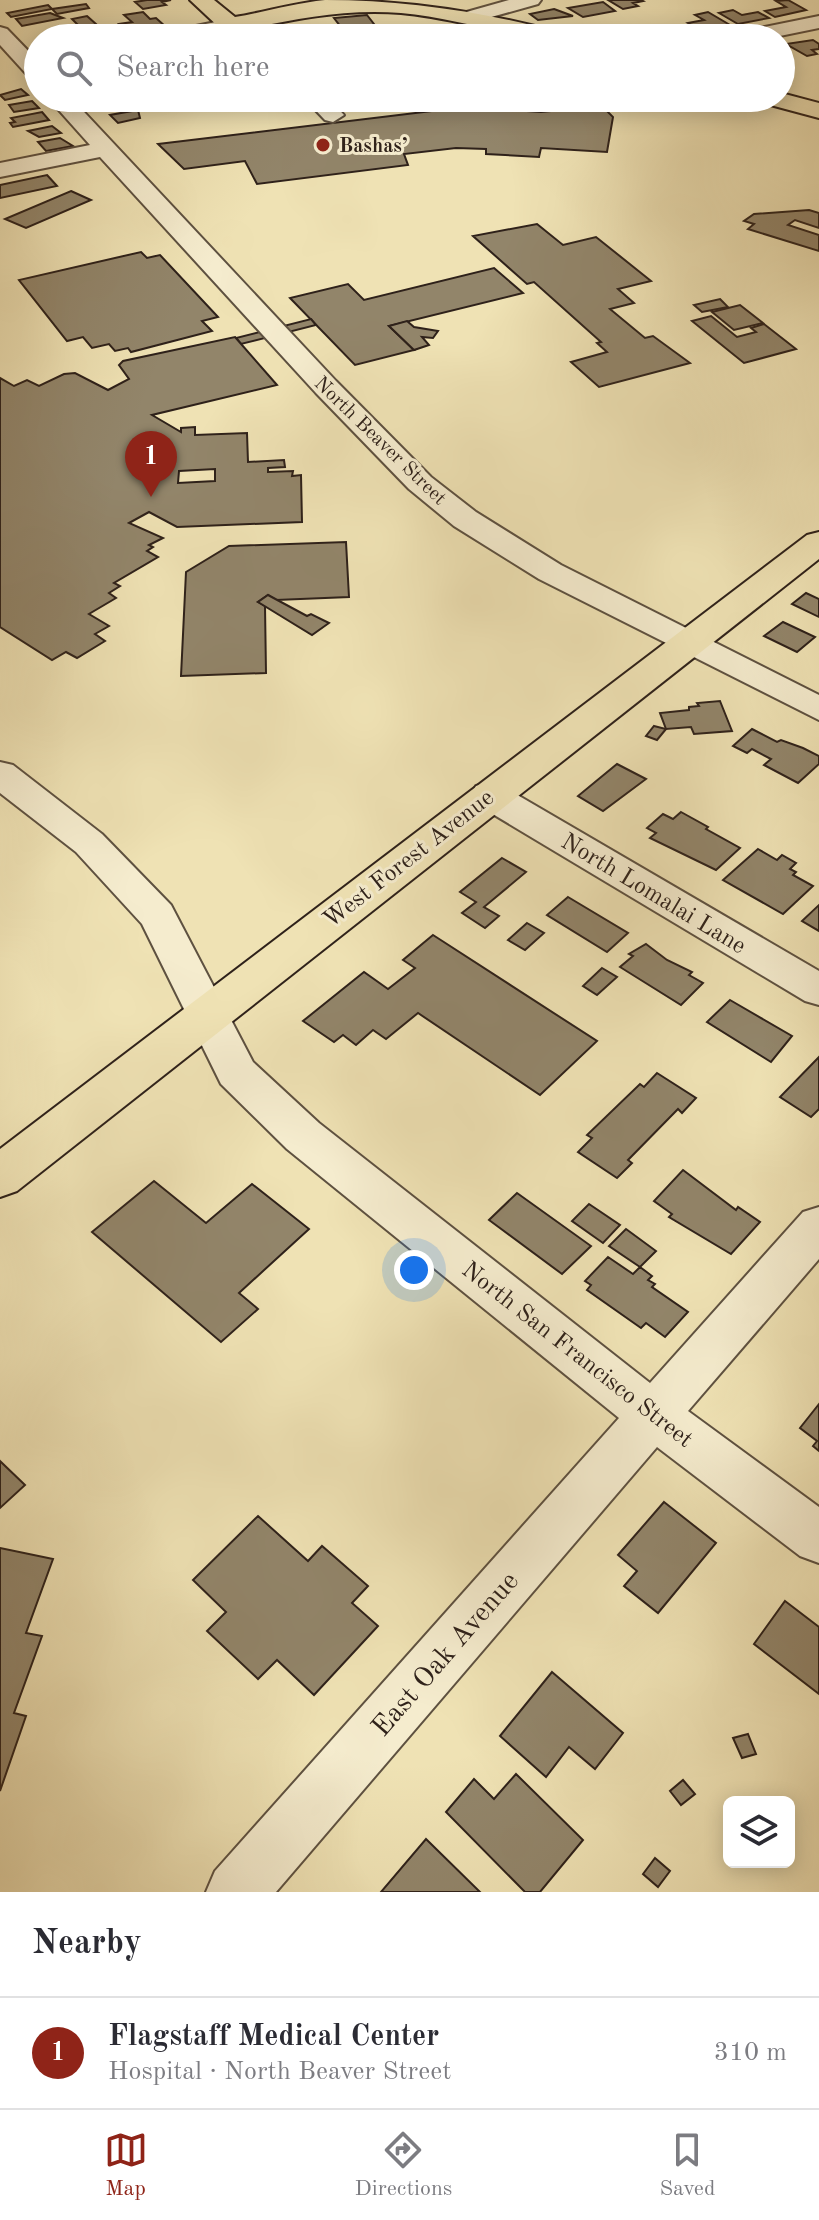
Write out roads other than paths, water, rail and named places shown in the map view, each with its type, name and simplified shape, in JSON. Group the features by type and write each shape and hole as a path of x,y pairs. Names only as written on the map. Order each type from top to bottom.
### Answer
{"main road":[{"path":"201,0 229,24"},
{"path":"266,24 325,7 402,3 498,24"},
{"path":"795,104 819,111"},
{"name":"West Forest Avenue","path":"0,1177 819,542"}],"street":[{"path":"470,17 531,0"},
{"path":"795,27 819,22"},
{"path":"0,33 24,56"},
{"path":"0,70 24,68"},
{"name":"North Beaver Street","path":"71,112 420,483 512,552 819,709"},
{"path":"330,112 333,115"},
{"path":"0,170 104,149"},
{"name":"North San Francisco Street","path":"0,774 89,843 157,915 209,1012 236,1072 303,1136 652,1414 819,1538"},
{"name":"North Lomalai Lane","path":"489,795 819,990"},
{"name":"East Oak Avenue","path":"236,1892 819,1226"}],"place":[{"name":"Bashas’","path":"323,145"},
{"name":"Flagstaff Medical Center","path":"151,497"}]}
